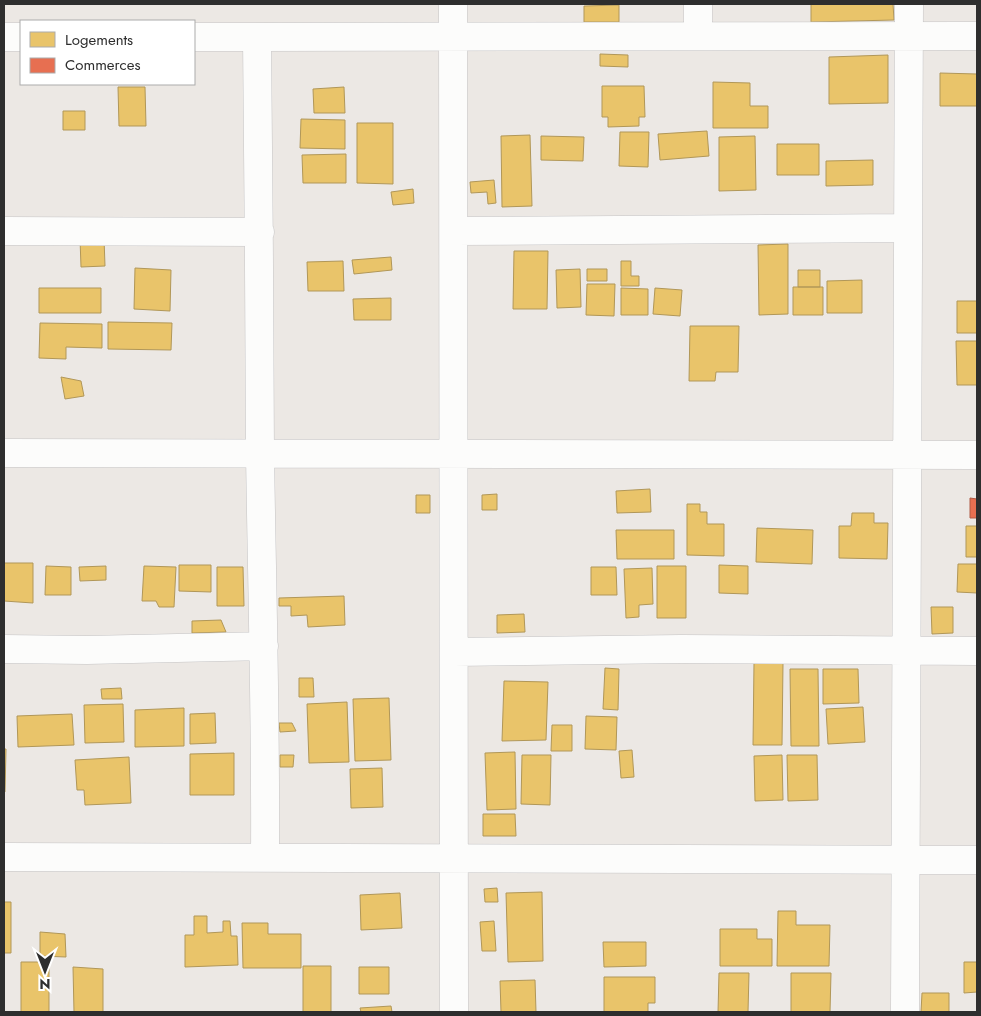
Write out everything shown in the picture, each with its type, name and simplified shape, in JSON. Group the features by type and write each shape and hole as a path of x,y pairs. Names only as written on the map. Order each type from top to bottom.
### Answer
{"street":[{"path":"453,4 454,1012"},
{"path":"698,4 698,36"},
{"path":"905,1012 909,4"},
{"path":"195,37 977,36"},
{"path":"4,37 20,37"},
{"path":"257,37 260,232 260,454 266,749 266,858"},
{"path":"454,231 908,228"},
{"path":"4,231 260,232"},
{"path":"4,453 977,455"},
{"path":"4,650 264,646"},
{"path":"454,652 681,649 977,650"},
{"path":"4,857 977,860"}],"building: Logements":[{"path":"811,4 893,4 894,20 811,22"},
{"path":"619,5 619,22 584,22 584,6"},
{"path":"600,54 628,55 628,67 600,66"},
{"path":"888,55 888,103 829,104 829,57"},
{"path":"940,73 977,74 977,106 940,106"},
{"path":"713,82 750,83 750,106 768,106 768,128 713,128"},
{"path":"602,86 644,86 645,117 639,117 639,126 608,127 608,117 602,117"},
{"path":"118,87 145,87 146,126 119,126"},
{"path":"344,87 345,113 314,113 313,89"},
{"path":"63,111 85,111 85,130 63,130"},
{"path":"301,119 345,120 345,149 300,148"},
{"path":"357,123 393,123 393,184 357,183"},
{"path":"707,131 709,156 660,160 658,134"},
{"path":"620,132 649,132 648,167 619,166"},
{"path":"530,135 532,206 502,207 501,136"},
{"path":"541,136 584,137 583,161 541,160"},
{"path":"755,136 756,190 719,191 719,137"},
{"path":"777,144 819,144 819,175 777,175"},
{"path":"346,154 346,183 303,183 302,155"},
{"path":"873,160 873,185 826,186 826,161"},
{"path":"494,180 496,203 488,204 487,192 471,193 470,182"},
{"path":"413,189 414,203 393,205 391,192"},
{"path":"80,238 104,238 105,266 81,267"},
{"path":"788,244 788,314 759,315 758,245"},
{"path":"514,251 548,251 547,309 513,309"},
{"path":"391,257 392,270 354,274 352,260"},
{"path":"343,261 344,291 308,291 307,262"},
{"path":"621,261 631,261 631,276 639,276 639,286 621,286"},
{"path":"135,268 171,270 170,311 134,309"},
{"path":"580,269 581,307 557,308 556,270"},
{"path":"587,269 607,269 607,281 587,281"},
{"path":"798,270 820,270 820,287 798,287"},
{"path":"862,280 862,313 827,313 827,281"},
{"path":"587,284 615,284 614,316 586,315"},
{"path":"793,287 823,287 823,315 793,315"},
{"path":"39,288 101,288 101,313 39,313"},
{"path":"621,288 648,289 648,315 621,315"},
{"path":"655,288 682,290 680,316 653,314"},
{"path":"391,298 391,320 354,320 353,299"},
{"path":"957,301 977,301 977,333 957,333"},
{"path":"108,322 172,323 171,350 108,349"},
{"path":"40,323 102,324 102,348 66,347 66,359 39,358"},
{"path":"690,326 739,326 738,372 716,372 715,381 689,381"},
{"path":"956,341 977,341 977,385 957,385"},
{"path":"61,377 81,381 84,396 65,399"},
{"path":"650,489 651,512 617,513 616,491"},
{"path":"497,494 497,510 482,510 482,495"},
{"path":"416,495 430,495 430,513 416,513"},
{"path":"687,504 700,504 700,512 707,512 707,524 724,524 724,556 687,555"},
{"path":"852,513 874,513 874,523 888,523 887,559 839,558 839,526 851,526"},
{"path":"966,526 977,526 977,557 966,557"},
{"path":"757,528 813,530 812,564 756,562"},
{"path":"616,530 674,530 674,559 617,559"},
{"path":"4,563 33,563 33,603 4,601"},
{"path":"958,564 977,564 977,593 957,592"},
{"path":"179,565 211,565 211,592 179,591"},
{"path":"719,565 748,566 748,594 719,593"},
{"path":"46,566 71,567 71,595 45,595"},
{"path":"106,566 106,580 80,581 79,567"},
{"path":"144,566 176,567 174,607 159,607 156,601 142,601"},
{"path":"657,566 686,566 686,618 657,618"},
{"path":"217,567 243,567 244,606 217,606"},
{"path":"591,567 616,567 617,595 591,595"},
{"path":"652,568 653,604 639,605 639,617 626,618 624,569"},
{"path":"344,596 345,625 308,627 307,615 291,616 291,606 279,606 279,598"},
{"path":"931,607 953,607 953,633 932,634"},
{"path":"524,614 525,632 497,633 497,615"},
{"path":"221,620 226,632 192,633 192,621"},
{"path":"754,663 783,663 782,745 753,745"},
{"path":"605,668 619,669 618,710 603,709"},
{"path":"790,669 818,669 819,746 791,746"},
{"path":"823,669 858,669 859,703 823,704"},
{"path":"299,678 313,678 314,697 299,697"},
{"path":"504,681 548,682 546,740 502,741"},
{"path":"121,688 122,699 102,699 101,689"},
{"path":"389,698 391,760 355,761 353,699"},
{"path":"347,702 349,762 309,763 307,704"},
{"path":"123,704 124,742 85,743 84,705"},
{"path":"863,707 865,742 828,744 826,709"},
{"path":"184,708 184,746 135,747 135,710"},
{"path":"215,713 216,743 190,744 190,714"},
{"path":"72,714 74,745 18,747 17,716"},
{"path":"586,716 617,717 616,750 585,749"},
{"path":"279,723 292,723 296,731 280,732"},
{"path":"552,725 572,725 572,751 551,751"},
{"path":"4,749 6,749 5,792 4,792"},
{"path":"632,750 634,777 621,778 619,751"},
{"path":"515,752 516,809 487,810 485,753"},
{"path":"234,753 234,795 190,795 190,754"},
{"path":"280,755 294,755 293,767 280,767"},
{"path":"522,755 551,755 550,805 521,804"},
{"path":"782,755 783,800 755,801 754,756"},
{"path":"787,755 817,755 818,800 788,801"},
{"path":"129,757 131,803 85,805 84,790 77,790 75,760"},
{"path":"382,768 383,807 351,808 350,769"},
{"path":"483,814 515,814 516,836 483,836"},
{"path":"497,888 498,902 485,902 484,889"},
{"path":"542,892 543,961 508,962 506,893"},
{"path":"400,893 402,928 361,930 360,895"},
{"path":"4,902 11,902 11,953 4,953"},
{"path":"778,911 796,911 796,925 830,925 829,966 777,966"},
{"path":"194,916 207,916 207,933 223,932 223,921 230,921 231,936 237,936 238,965 185,967 185,935 194,935"},
{"path":"494,921 496,951 482,951 480,922"},
{"path":"242,923 268,923 268,934 301,934 301,968 243,968"},
{"path":"720,929 757,929 757,939 772,939 772,966 720,966"},
{"path":"40,932 65,934 66,957 40,956"},
{"path":"603,942 646,942 646,966 604,967"},
{"path":"21,962 49,962 49,1012 21,1012"},
{"path":"964,962 977,962 977,992 964,993"},
{"path":"303,966 331,966 331,1012 303,1012"},
{"path":"73,967 103,969 103,1012 74,1012"},
{"path":"359,967 389,967 389,994 359,994"},
{"path":"719,973 749,973 748,1012 718,1012"},
{"path":"791,973 831,973 830,1012 791,1012"},
{"path":"604,977 655,977 655,1003 648,1003 648,1012 604,1012"},
{"path":"535,980 536,1012 501,1012 500,981"},
{"path":"922,993 949,993 949,1012 921,1012"},
{"path":"391,1006 392,1012 361,1012 360,1008"}],"building: Commerces":[{"path":"970,498 977,499 977,518 970,518"}]}
